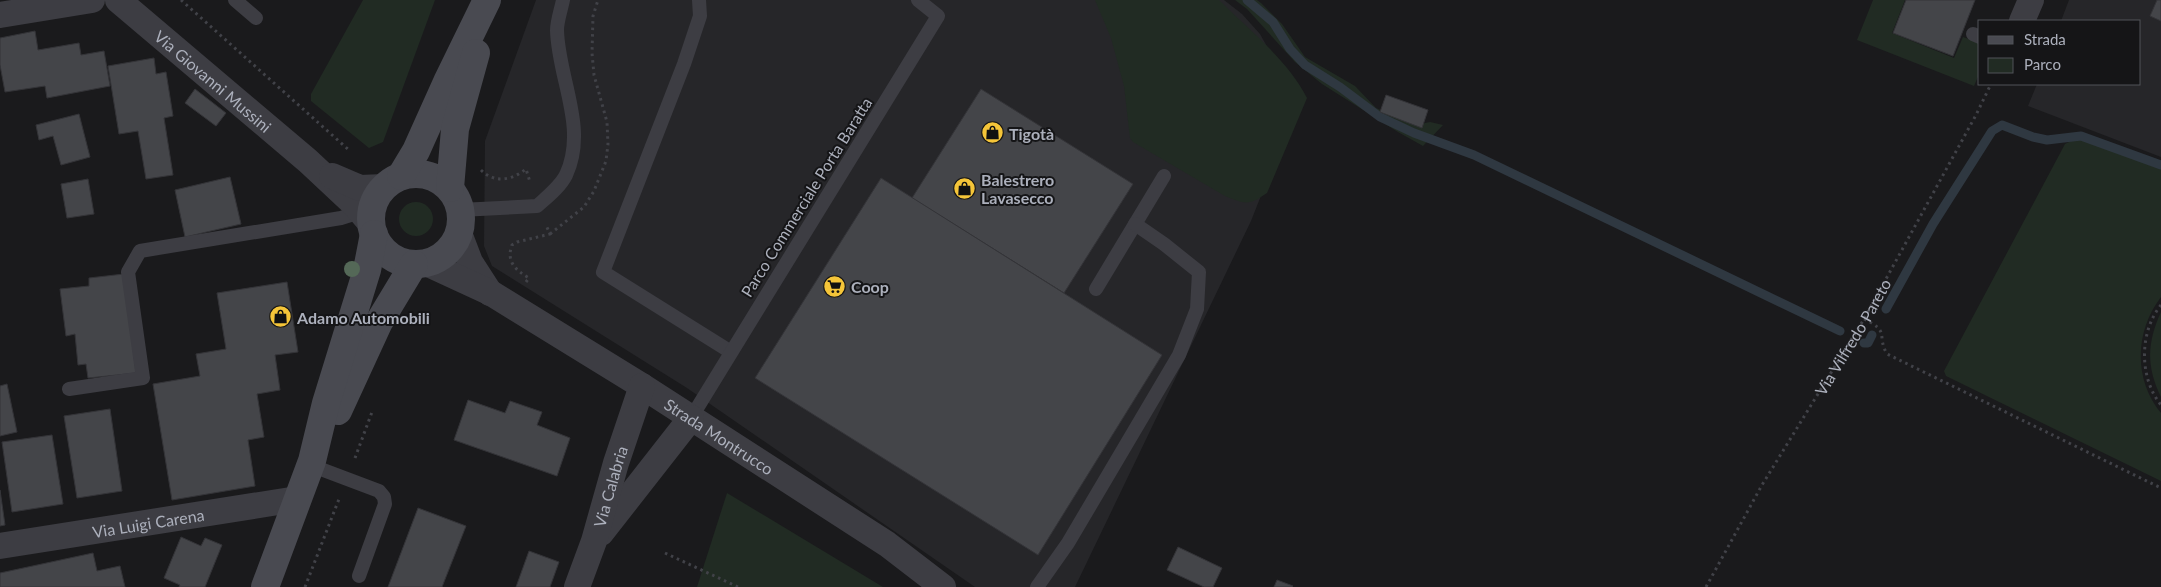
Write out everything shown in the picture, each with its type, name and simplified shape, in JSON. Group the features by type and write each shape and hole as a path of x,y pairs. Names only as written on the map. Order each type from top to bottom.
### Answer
{"main road":[{"path":"264,587 311,463 326,403 367,270 377,206 416,150 446,82 487,0"},
{"path":"377,206 380,246 389,255 401,261 420,264 437,259 454,244 456,210 455,129 465,87 492,0"},
{"path":"377,206 414,174 427,175 439,180 456,210"},
{"path":"311,463 340,408 379,322 420,264"}],"street":[{"path":"0,15 92,0"},
{"name":"Via Giovanni Mussini","path":"118,0 308,160 348,184 360,188 377,206"},
{"path":"2022,20 2031,0"},
{"name":"Strada Montrucco","path":"456,210 470,262 500,300"},
{"name":"Strada Montrucco","path":"420,264 500,300 642,386 887,544 943,587"},
{"name":"Via Calabria","path":"577,587 594,541 616,463 642,386"},
{"path":"594,541 691,418"},
{"name":"Via Luigi Carena","path":"0,546 298,499"}],"lane":[{"path":"235,0 256,18"},
{"path":"456,210 537,206 566,176 574,147 573,120 557,30 563,0"},
{"path":"699,0 700,16 684,64 603,272 731,352"},
{"name":"Parco Commerciale Porta Baratta","path":"691,418 938,16 918,0"},
{"path":"1096,289 1164,176"},
{"path":"69,389 144,378 128,272 140,251 340,218 377,206"},
{"path":"1038,587 1068,543 1179,355 1197,309 1199,272 1135,224"},
{"path":"311,463 379,490 384,498 385,504 360,576"}],"path":[{"path":"181,0 356,156"},
{"name":"Via Vilfredo Pareto","path":"1706,587 1762,485 1864,319 1990,85"},
{"path":"479,167 490,177 504,180 512,178 526,169 537,206 550,234 512,245 509,257 512,264 529,278 500,300"},
{"path":"2161,304 2149,327 2145,346 2145,365 2150,384 2161,405"},
{"path":"1864,319 1877,325 1883,333 1887,354 2161,488"},
{"path":"305,587 375,405"},
{"path":"665,553 738,587"}],"shaded area":[{"path":"536,0 1224,0 1242,14 1260,34 1275,61 1300,97 1251,221 1075,587 975,587 687,388 492,266 484,246 485,141"},
{"path":"2069,0 2161,0 2161,157 2028,106 2037,85 2141,85 2141,20 2061,20"}],"green space":[{"path":"363,0 435,0 383,142 369,148 311,101 311,94"},
{"path":"1095,0 1219,0 1289,70 1307,98 1267,193 1251,202 1232,199 1133,142 1130,138 1124,86 1111,38"},
{"path":"1235,0 1257,0 1261,3 1282,24 1305,57 1355,86 1376,108 1415,125 1430,122 1443,125 1423,146 1398,132 1322,84 1295,62 1247,9"},
{"path":"1873,0 1905,0 1892,33 1954,58 1963,37 1978,42 1978,77 1974,86 1857,40"},
{"path":"2073,140 2082,140 2161,169 2161,297 2152,310 2146,325 2141,355 2146,385 2152,400 2161,413 2161,481 1946,376 1944,371 2065,144"},
{"path":"416,202 423,203 428,207 432,212 432,226 428,231 423,235 416,236 409,235 404,231 400,226 399,219 400,212 404,207 409,203"},
{"path":"2161,312 2161,397 2153,375 2150,354 2153,334"},
{"path":"727,493 883,587 697,587"}],"building":[{"path":"1906,0 1975,0 1953,56 1893,33"},
{"path":"2157,0 2161,0 2161,21 2150,16"},
{"path":"35,31 38,50 79,43 81,55 104,51 110,86 47,98 45,86 5,92 0,65 0,38"},
{"path":"154,58 156,74 166,72 173,116 164,118 173,175 146,179 138,131 119,134 108,66"},
{"path":"195,89 226,113 216,126 185,103"},
{"path":"981,89 1133,184 1064,293 912,198"},
{"path":"1386,95 1428,110 1422,128 1380,112"},
{"path":"79,114 90,157 61,165 53,136 39,140 36,125"},
{"path":"230,177 241,224 185,237 175,190"},
{"path":"881,178 1162,355 1038,555 755,378"},
{"path":"88,179 94,214 67,218 61,184"},
{"path":"124,274 136,373 88,378 86,364 78,365 75,334 66,336 60,289 89,286 89,278"},
{"path":"287,282 298,352 275,355 280,390 257,394 264,437 248,440 255,486 172,500 153,384 200,376 196,354 226,349 217,293"},
{"path":"7,384 17,432 0,436 0,386"},
{"path":"468,400 505,413 510,401 542,412 537,425 570,438 557,476 454,440"},
{"path":"110,409 122,491 77,498 64,416"},
{"path":"52,435 63,504 12,512 2,442"},
{"path":"0,490 5,525 0,526"},
{"path":"418,508 466,526 442,587 388,587"},
{"path":"181,537 201,546 205,538 222,545 205,587 179,587 180,585 164,578"},
{"path":"1178,547 1222,568 1213,587 1204,587 1167,570"},
{"path":"529,551 559,562 550,587 516,587"},
{"path":"93,553 97,571 120,566 125,587 0,587 0,573"},
{"path":"1277,580 1293,586 1274,587"}],"waterway":[{"path":"1247,0 1273,22 1290,49 1305,65 1340,87 1380,117 1414,133 1474,155 1840,331"},
{"path":"1886,309 1933,224 1992,131 2002,125 2033,137 2047,140 2081,136 2161,165"},
{"path":"1864,343 1868,343 1872,335"}],"place":[{"name":"Tigotà","path":"993,133"},
{"name":"Balestrero Lavasecco","path":"965,188"},
{"name":"Coop","path":"835,286"},
{"name":"Adamo Automobili","path":"281,317"}]}
